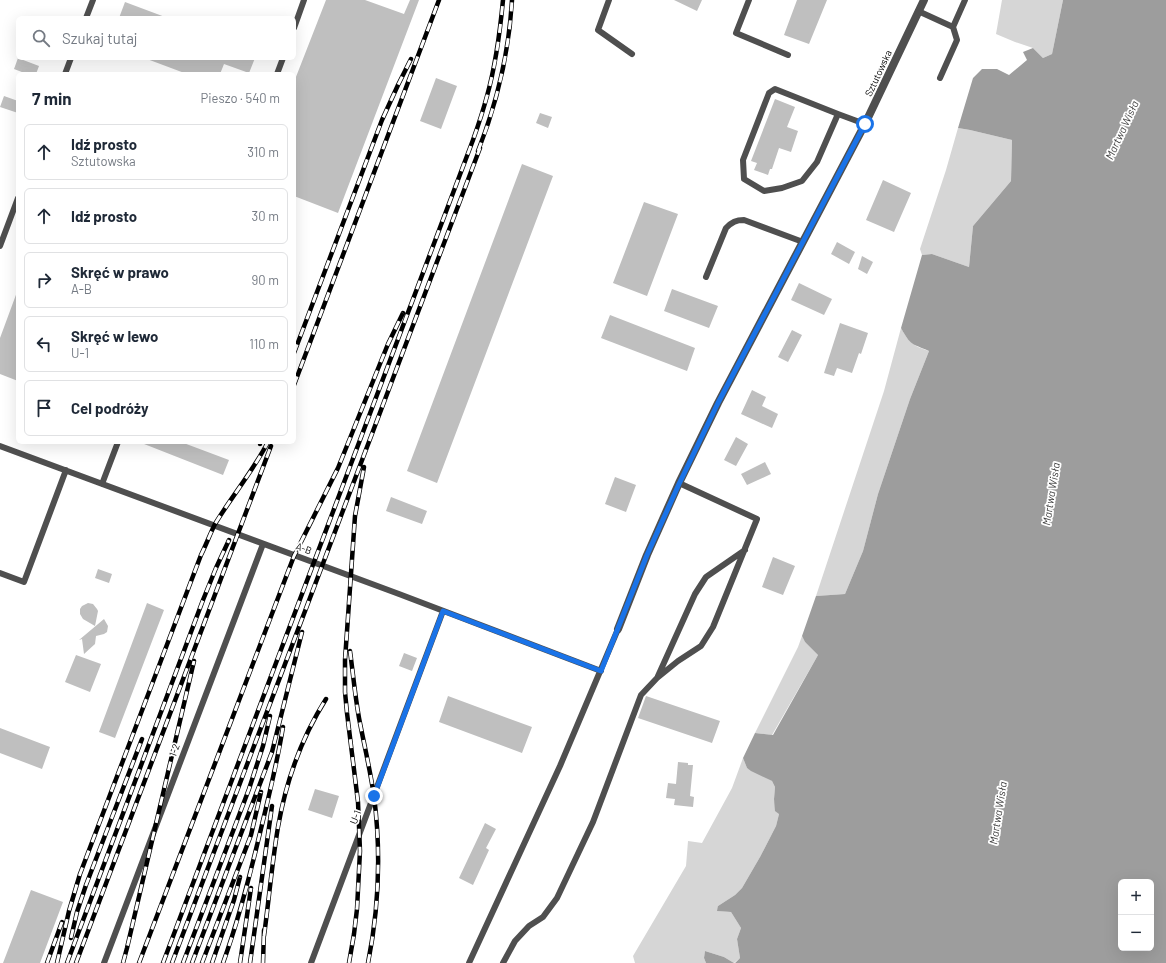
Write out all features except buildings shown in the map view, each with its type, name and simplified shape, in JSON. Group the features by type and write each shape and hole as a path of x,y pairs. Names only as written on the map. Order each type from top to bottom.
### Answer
{"street":[{"name":"Sztutowska","path":"618,629 647,555 718,403 865,124 924,0"}],"lane":[{"path":"87,16 93,0"},
{"path":"296,22 304,0"},
{"path":"609,0 598,30 632,54"},
{"path":"749,0 736,33 788,54"},
{"path":"940,78 957,40 953,27 965,0"},
{"path":"918,11 953,27"},
{"path":"66,72 70,60"},
{"path":"278,72 282,60"},
{"path":"838,114 816,162 802,181 782,188 764,191 744,179 743,160 768,94 775,89 865,124"},
{"path":"0,246 16,203"},
{"path":"706,277 726,228 737,220 744,220 803,242"},
{"path":"102,484 117,444"},
{"name":"A-B","path":"0,446 601,671"},
{"path":"0,573 24,582 66,470"},
{"path":"503,963 515,941 529,926 543,917 557,898 593,822 641,695 657,678 678,661 701,646 713,627 757,519 679,484"},
{"name":"1-2","path":"104,963 263,544"},
{"path":"657,678 695,594 706,577 745,550"},
{"name":"U-1","path":"311,963 443,611"},
{"path":"469,963 560,766 618,629"}],"shaded area":[{"path":"1002,0 1063,0 1052,54 1043,58 1033,48 996,34"},
{"path":"958,128 1012,140 1011,181 973,226 969,267 932,254 922,255 920,249"},
{"path":"901,328 912,343 929,351 910,399 878,494 863,551 845,594 816,596 884,391"},
{"path":"802,636 805,642 818,655 772,735 755,733 798,647"},
{"path":"743,758 747,768 772,781 775,787 774,799 779,814 776,826 742,888 735,895 718,906 718,911 731,912 741,928 737,939 740,958 734,963 724,957 705,951 704,958 706,963 635,963 633,956 686,866 688,841 702,843 732,788"}],"water":[{"name":"Martwa Wisła","path":"1063,0 1166,0 1166,963 735,963 740,958 737,939 741,928 731,912 717,911 718,906 735,895 742,888 776,826 779,814 775,811 775,787 772,781 747,768 743,758 755,733 773,735 818,655 805,642 802,636 816,596 845,594 863,551 878,494 910,399 929,351 912,343 901,328 922,255 932,254 969,267 973,226 1011,181 1012,140 958,128 973,78 982,69 997,69 1009,75 1027,60 1023,52 1033,48 1043,58 1052,54"},
{"path":"705,951 724,957 734,963 706,963 704,958"}],"railway":[{"path":"296,380 439,0"},
{"path":"163,963 475,135 493,72 503,0"},
{"path":"478,151 491,114 501,77 508,39 512,0"},
{"path":"296,348 382,120 411,59"},
{"path":"172,963 480,148"},
{"path":"139,963 294,556 338,468 388,344 403,313"},
{"path":"57,963 69,911 80,874 201,555 215,524 256,463 267,444"},
{"path":"76,963 271,446"},
{"path":"349,963 357,909 360,851 358,802 345,692 345,660 355,516 364,467"},
{"path":"67,963 203,600 229,540"},
{"path":"192,963 272,752 302,632"},
{"path":"350,651 358,710 374,796 378,838 377,900 368,963"},
{"path":"123,963 194,661"},
{"path":"264,936 281,810 290,776 302,744 326,699"},
{"path":"183,963 249,789 263,746 270,716"},
{"path":"223,963 251,869 272,782 283,727"},
{"path":"71,938 77,912 86,885 142,739"},
{"path":"202,963 251,835 261,792"},
{"path":"250,963 272,806"},
{"path":"212,963 234,900 240,877"},
{"path":"240,963 251,888"},
{"path":"47,963 62,922"},
{"path":"263,963 264,930"}],"route":[{"path":"374,796 443,611 601,671 647,555 718,403 865,124"}]}
